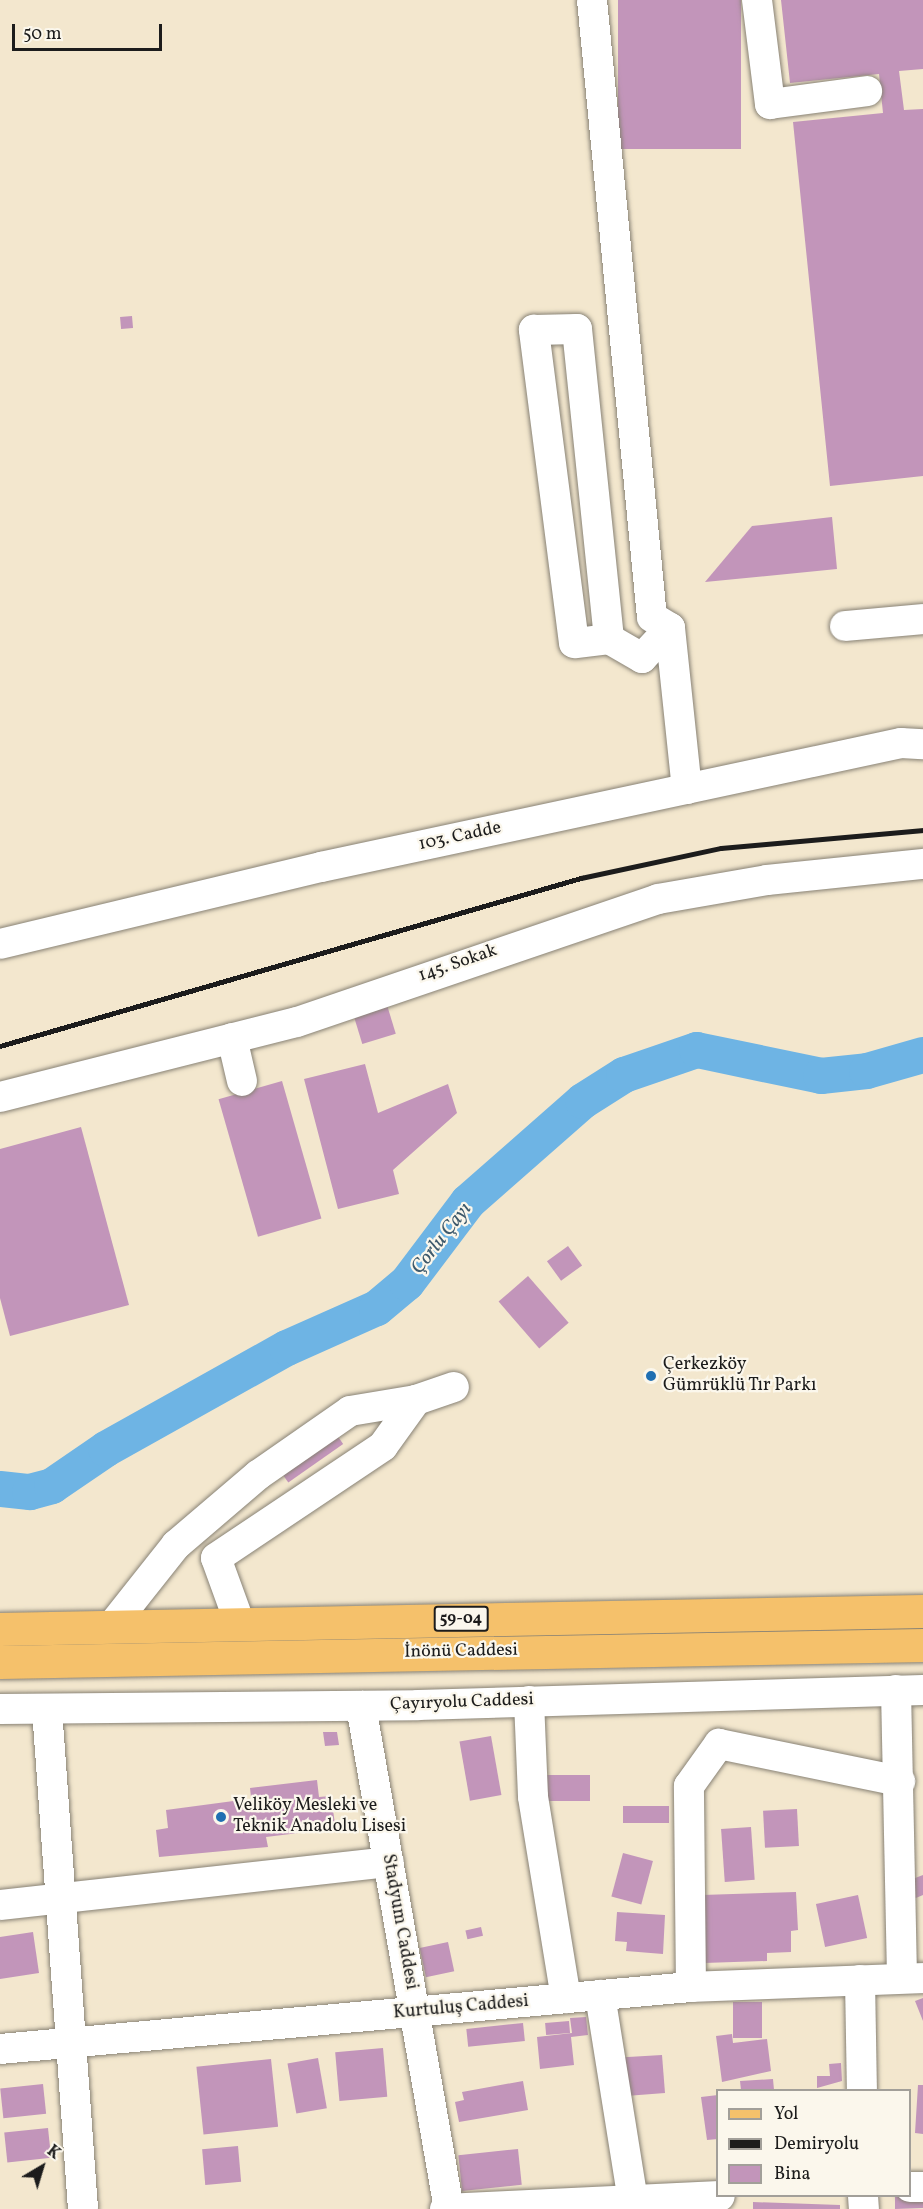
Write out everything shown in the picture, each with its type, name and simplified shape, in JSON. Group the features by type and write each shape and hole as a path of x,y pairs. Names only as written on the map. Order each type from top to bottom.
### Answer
{"main road":[{"name":"59-04","path":"0,1629 923,1611"},
{"name":"İnönü Caddesi","path":"0,1662 923,1645"}],"street":[{"path":"592,0 652,617 670,628"},
{"path":"758,0 770,104 867,91"},
{"path":"609,639 577,329 534,330 574,643 609,639 642,658 670,628"},
{"path":"845,626 923,619"},
{"path":"670,628 687,789"},
{"name":"103. Cadde","path":"0,944 321,867 901,742 923,744"},
{"name":"145. Sokak","path":"0,1097 297,1022 658,899 767,880 923,864"},
{"path":"232,1038 242,1081"},
{"path":"111,1627 176,1545 258,1475 350,1411 416,1400 454,1388"},
{"path":"240,1624 216,1558 383,1446 416,1400"},
{"path":"910,1690 900,1781 913,1851 913,1978"},
{"name":"Çayıryolu Caddesi","path":"0,1709 361,1706 910,1690"},
{"path":"529,1701 533,1797 566,1998"},
{"name":"Stadyum Caddesi","path":"361,1706 448,2209"},
{"path":"47,1709 83,2209"},
{"path":"691,1987 690,1786 719,1744 900,1781"},
{"path":"0,1905 61,1894 389,1862"},
{"name":"Kurtuluş Caddesi","path":"0,2049 691,1987 913,1978"},
{"path":"860,1980 862,2089"},
{"path":"600,1995 633,2200"},
{"path":"448,2209 716,2196"}],"building":[{"path":"618,0 741,0 741,149 618,149"},
{"path":"781,0 923,0 923,69 899,71 904,110 923,109 923,476 830,486 793,122 883,113 879,74 790,83"},
{"path":"132,316 133,328 121,329 120,317"},
{"path":"832,517 837,569 705,582 752,526"},
{"path":"387,1005 396,1034 362,1044 354,1015"},
{"path":"365,1064 378,1113 448,1084 457,1113 393,1170 399,1194 338,1209 304,1079"},
{"path":"282,1081 321,1218 258,1237 219,1099"},
{"path":"81,1127 129,1305 10,1336 0,1298 0,1149"},
{"path":"568,1246 582,1265 561,1281 547,1261"},
{"path":"528,1276 569,1323 539,1348 499,1302"},
{"path":"334,1431 343,1444 288,1483 279,1469"},
{"path":"323,1732 337,1732 339,1745 325,1746"},
{"path":"491,1736 501,1795 470,1801 459,1742"},
{"path":"540,1775 590,1775 590,1801 540,1801"},
{"path":"317,1780 319,1797 331,1796 335,1824 323,1830 266,1837 268,1847 159,1857 156,1830 168,1828 166,1810 241,1800 242,1807 252,1806 250,1788"},
{"path":"623,1806 669,1806 669,1823 623,1823"},
{"path":"797,1809 799,1846 765,1848 763,1811"},
{"path":"751,1827 755,1880 725,1882 721,1829"},
{"path":"623,1853 653,1861 641,1904 611,1896"},
{"path":"923,1875 923,1895 904,1903 897,1885"},
{"path":"796,1892 798,1930 791,1931 791,1952 767,1953 767,1961 704,1963 702,1895"},
{"path":"858,1895 867,1938 825,1947 816,1904"},
{"path":"617,1912 665,1915 663,1954 626,1951 627,1942 615,1941"},
{"path":"481,1927 483,1936 467,1939 465,1931"},
{"path":"33,1932 39,1973 0,1979 0,1937"},
{"path":"448,1942 454,1971 426,1977 420,1948"},
{"path":"923,1998 923,2021 915,2001"},
{"path":"733,2002 762,2002 762,2038 733,2038"},
{"path":"586,2017 588,2035 571,2037 574,2065 540,2069 537,2037 572,2033 570,2018"},
{"path":"569,2021 570,2033 546,2035 545,2023"},
{"path":"523,2023 525,2041 468,2047 466,2029"},
{"path":"732,2034 733,2043 767,2039 771,2071 722,2082 716,2036"},
{"path":"383,2048 387,2097 339,2101 335,2052"},
{"path":"662,2055 665,2093 626,2096 611,2058"},
{"path":"318,2058 327,2108 296,2114 287,2063"},
{"path":"271,2059 278,2127 204,2134 196,2067"},
{"path":"841,2063 842,2081 817,2088 817,2076 830,2076 829,2064"},
{"path":"773,2079 774,2089 741,2089 740,2081"},
{"path":"523,2081 528,2110 459,2122 455,2102 464,2100 462,2092"},
{"path":"43,2084 46,2114 3,2118 0,2088"},
{"path":"918,2085 923,2085 923,2134 915,2133"},
{"path":"716,2095 716,2139 707,2140 701,2097"},
{"path":"48,2128 51,2158 7,2162 4,2133"},
{"path":"238,2146 241,2182 205,2185 202,2149"},
{"path":"518,2149 522,2185 462,2191 458,2155"},
{"path":"923,2190 923,2208 895,2209 895,2197 911,2197 911,2193"},
{"path":"753,2202 840,2205 840,2209 753,2209"}],"waterway":[{"name":"Çorlu Çayı","path":"0,1489 30,1492 52,1486 106,1449 287,1348 377,1308 407,1283 468,1202 583,1101 624,1075 697,1050 821,1076 867,1071 923,1055"}],"railway":[{"path":"0,1046 581,878 721,848 923,830"}],"place":[{"name":"Çerkezköy Gümrüklü Tır Parkı","path":"651,1376"},
{"name":"Veliköy Mesleki ve Teknik Anadolu Lisesi","path":"221,1817"}]}
